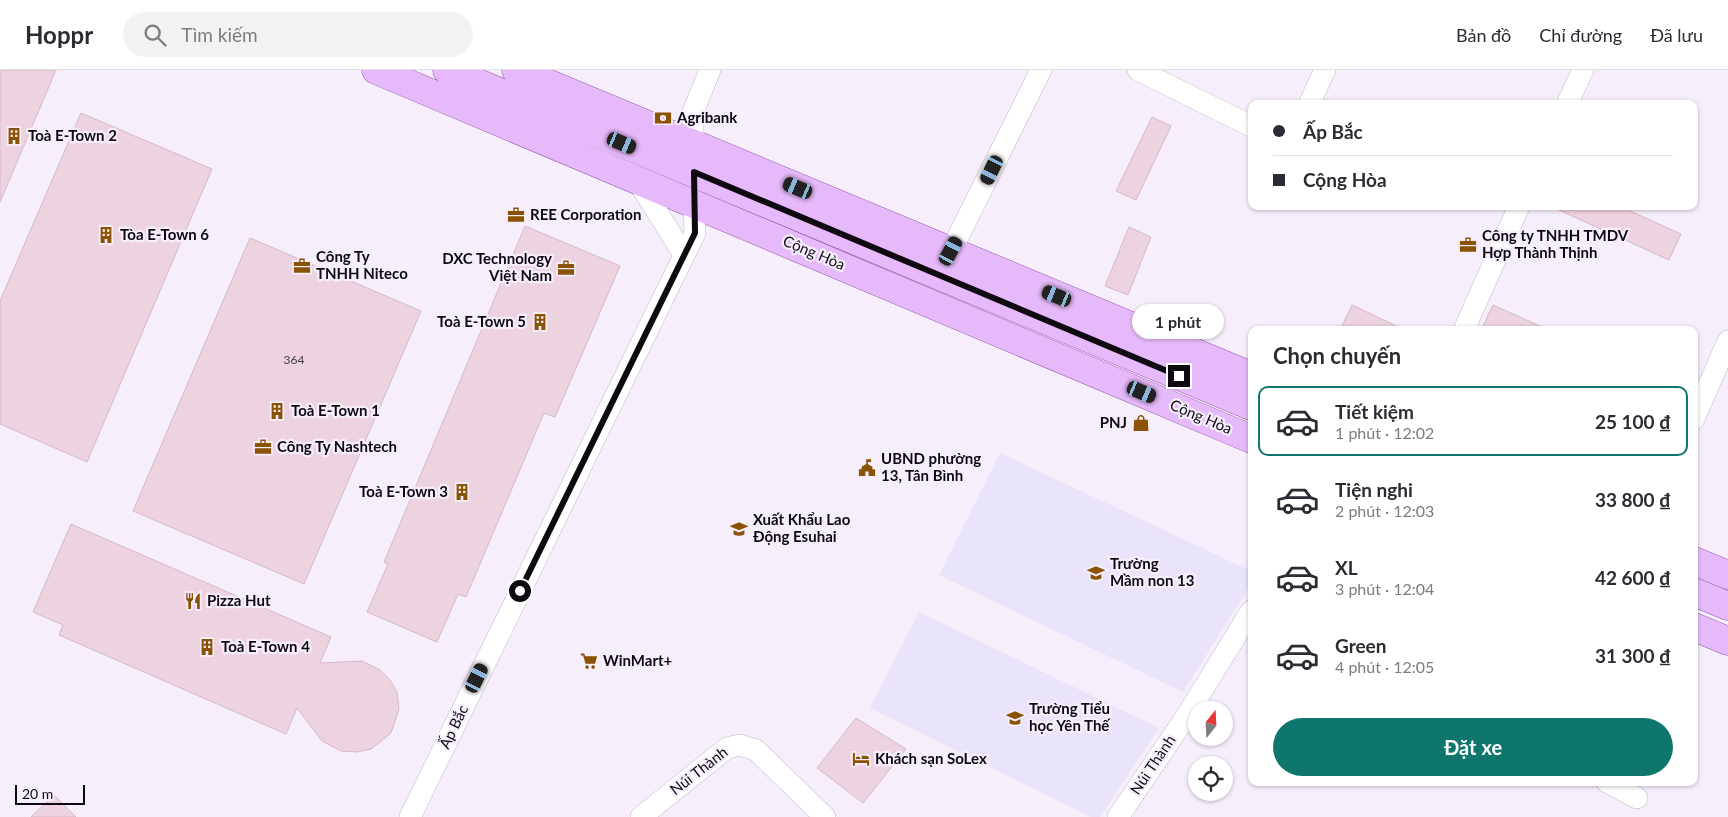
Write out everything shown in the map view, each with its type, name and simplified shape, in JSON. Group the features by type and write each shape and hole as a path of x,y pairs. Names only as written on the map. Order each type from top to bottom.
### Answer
{"main road":[{"name":"Cộng Hòa","path":"376,70 694,202 1248,438"},
{"name":"Cộng Hòa","path":"447,70 1248,405"},
{"path":"516,70 1248,375"},
{"path":"693,144 694,202"},
{"path":"1698,562 1728,575"},
{"path":"1698,594 1728,606"},
{"path":"1698,629 1728,641"}],"street":[{"path":"693,144 693,112 710,70"},
{"path":"951,251 1041,70"},
{"path":"1138,70 1248,125"},
{"path":"1312,100 1325,70"},
{"path":"1569,100 1583,70"},
{"path":"636,178 684,255"},
{"name":"Ấp Bắc","path":"410,817 695,233 694,202"},
{"path":"1466,326 1517,210"},
{"path":"1698,411 1726,354"},
{"name":"Núi Thành","path":"1118,817 1186,717 1248,615"},
{"name":"Núi Thành","path":"641,817 727,748 740,745 756,750 825,817"},
{"path":"1614,786 1637,798"}],"shaded area":[{"name":"Trường Mầm non 13","path":"1000,453 1248,570 1248,588 1183,692 939,575"},
{"name":"Trường Tiểu học Yên Thế","path":"919,612 1159,728 1100,817 1091,817 870,708"}],"building":[{"name":"Toà E-Town 2","path":"0,70 56,70 0,202"},
{"name":"Tòa E-Town 6","path":"81,113 212,169 87,462 0,424 0,301"},
{"path":"1152,117 1171,126 1136,200 1116,191"},
{"path":"1559,210 1628,210 1681,234 1669,260"},
{"path":"525,226 620,266 555,417 544,413 466,597 458,594 437,642 367,612 388,564 384,562"},
{"path":"1129,227 1151,237 1128,295 1105,286"},
{"name":"Toà E-Town 1","path":"250,238 421,311 304,584 133,511"},
{"path":"1352,305 1397,326 1342,326"},
{"path":"1493,305 1540,326 1483,326"},
{"name":"Toà E-Town 4","path":"71,524 331,637 320,663 362,661 380,670 390,680 397,692 399,709 391,733 371,749 357,752 341,751 322,741 297,708 286,734 59,635 63,625 33,612"},
{"name":"Khách sạn SoLex","path":"856,718 906,749 863,803 817,768"},
{"path":"54,795 76,817 31,817"}],"place":[{"name":"Agribank","path":"663,118"},
{"name":"Toà E-Town 2","path":"14,136"},
{"name":"REE Corporation","path":"516,215"},
{"name":"Tòa E-Town 6","path":"106,235"},
{"name":"Công ty TNHH TMDV Hợp Thành Thịnh","path":"1468,245"},
{"name":"Công Ty TNHH Niteco","path":"302,266"},
{"name":"DXC Technology Việt Nam","path":"566,268"},
{"name":"Toà E-Town 5","path":"540,322"},
{"name":"Toà E-Town 1","path":"277,411"},
{"name":"PNJ","path":"1141,423"},
{"name":"Công Ty Nashtech","path":"263,447"},
{"name":"UBND phường 13, Tân Bình","path":"867,468"},
{"name":"Toà E-Town 3","path":"462,492"},
{"name":"Xuất Khẩu Lao Động Esuhai","path":"739,529"},
{"name":"Trường Mầm non 13","path":"1096,573"},
{"name":"Pizza Hut","path":"193,601"},
{"name":"Toà E-Town 4","path":"207,647"},
{"name":"WinMart+","path":"589,661"},
{"name":"Trường Tiểu học Yên Thế","path":"1015,718"},
{"name":"Khách sạn SoLex","path":"861,759"}],"route":[{"path":"520,591 695,233 694,172 1179,376"}]}
